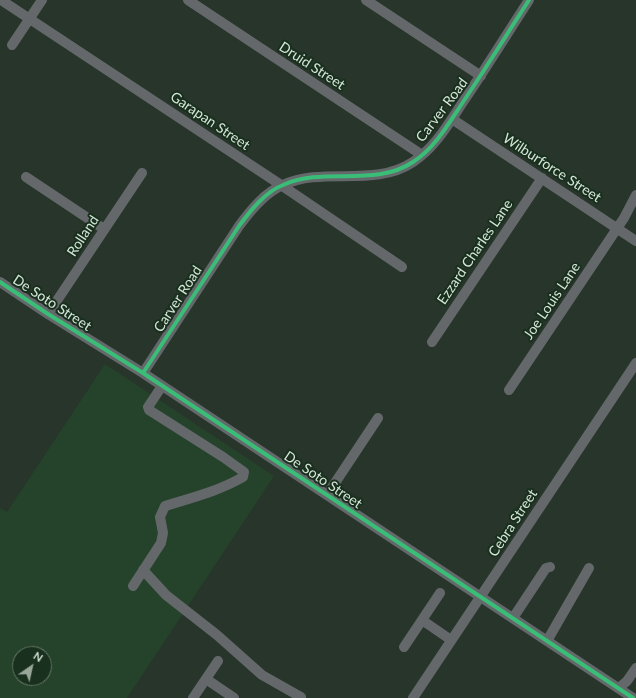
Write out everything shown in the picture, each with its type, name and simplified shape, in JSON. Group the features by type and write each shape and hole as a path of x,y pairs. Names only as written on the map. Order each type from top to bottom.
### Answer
{"street":[{"name":"Garapan Street","path":"1,0 402,267"},
{"path":"12,45 42,0"},
{"name":"Druid Street","path":"188,0 422,155"},
{"path":"366,0 481,76"},
{"name":"Carver Road","path":"142,373 239,226 264,198 281,185 300,179 384,173 413,162 422,155 441,134 481,76 529,0"},
{"name":"Wilburforce Street","path":"452,118 636,241"},
{"name":"Rolland","path":"48,314 142,173"},
{"path":"26,177 104,229"},
{"name":"Ezzard Charles Lane","path":"432,342 542,178"},
{"name":"Joe Louis Lane","path":"509,390 624,218 636,195"},
{"name":"De Soto Street","path":"0,282 162,386 633,698"},
{"name":"Cebra Street","path":"413,698 636,363"},
{"path":"133,586 161,543 163,533 160,517 165,506 234,483 243,477 244,472 223,457 148,410 148,407 162,386"},
{"path":"327,495 378,418"},
{"path":"513,618 546,568 550,567"},
{"path":"547,641 589,568"},
{"path":"143,570 166,595 216,635 262,675 301,697"},
{"path":"404,647 440,593"},
{"path":"422,620 451,640"},
{"path":"193,698 218,661"},
{"path":"619,688 627,681 636,668"},
{"path":"206,679 234,698"}],"shaded area":[{"path":"105,364 274,476 127,698 0,698 0,508 7,512"}],"cycle path":[{"path":"143,373 239,226 258,202 276,188 299,180 315,177 366,176 382,174 398,170 413,162 428,150 447,127 529,0"},
{"path":"0,282 48,314 143,373 633,698"}]}
